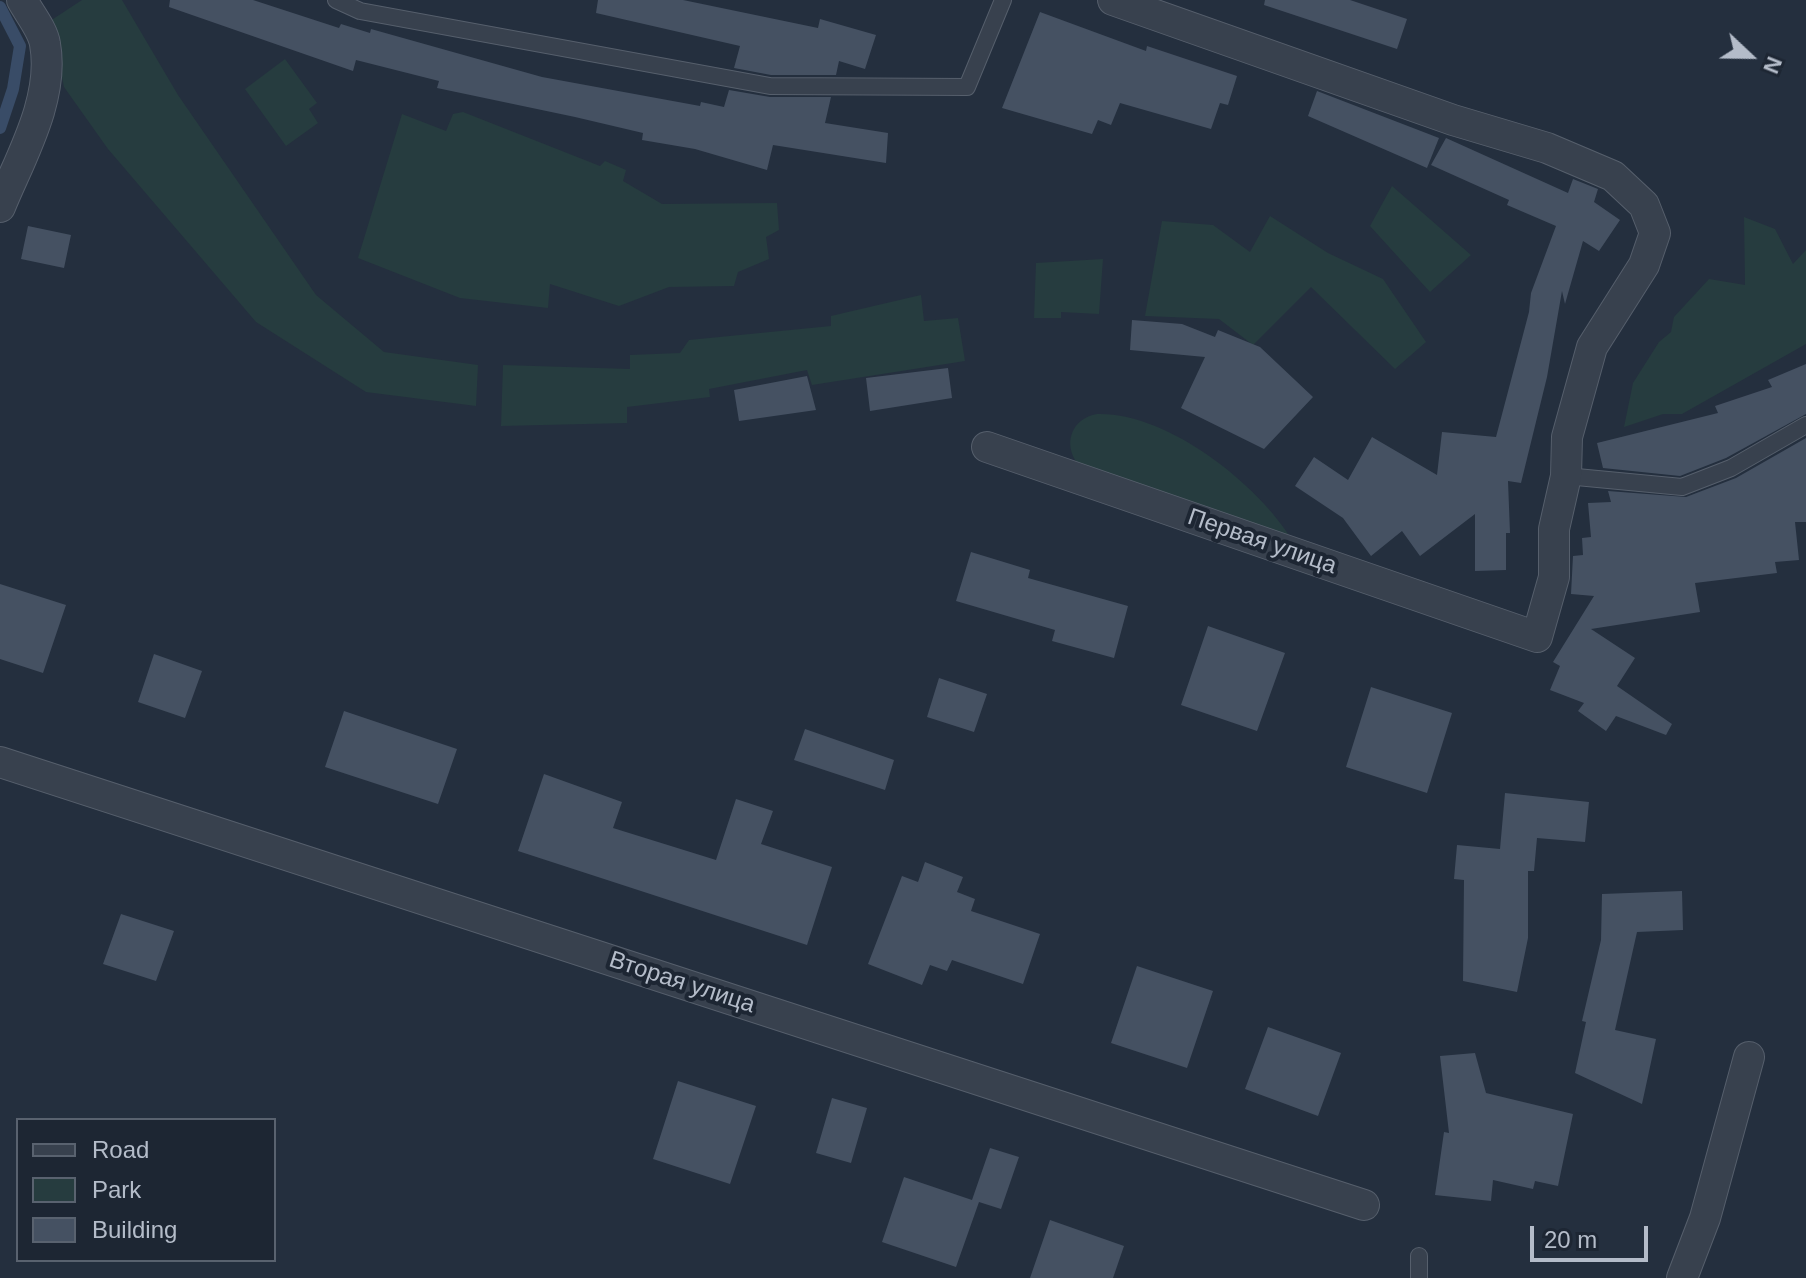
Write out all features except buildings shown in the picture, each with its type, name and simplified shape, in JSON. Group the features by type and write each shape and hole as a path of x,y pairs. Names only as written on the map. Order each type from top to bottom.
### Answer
{"street":[{"path":"0,207 41,100 45,43 22,0"},
{"path":"1113,0 1453,120 1547,148 1613,176 1644,205 1655,233 1644,265 1592,347 1567,437 1566,476"},
{"name":"Первая улица","path":"987,447 1537,637 1554,577 1554,529 1566,476"},
{"name":"Вторая улица","path":"0,762 1364,1205"},
{"path":"1682,1278 1705,1218 1749,1057"}],"lane":[{"path":"336,0 360,11 770,86 967,87 1003,0"},
{"path":"1566,476 1682,487 1731,468 1806,425"},
{"path":"1419,1256 1419,1278"}],"green space":[{"path":"82,0 122,0 178,95 316,295 384,352 478,365 476,406 366,392 256,322 108,149 64,87 50,21"},
{"path":"285,59 317,103 309,109 318,123 286,146 245,89"},
{"path":"463,112 600,166 605,161 626,170 623,181 662,204 777,203 779,230 766,237 769,259 738,272 734,286 669,287 619,306 550,284 548,308 460,298 358,258 402,114 446,131 453,114"},
{"path":"1392,186 1471,255 1430,292 1370,226"},
{"path":"1270,216 1328,253 1383,279 1426,342 1395,369 1311,287 1253,345 1219,319 1145,316 1162,221 1213,225 1250,252"},
{"path":"1744,217 1775,229 1793,264 1806,250 1806,344 1682,414 1663,414 1624,427 1633,383 1659,342 1671,332 1674,317 1709,279 1745,285"},
{"path":"1103,259 1099,314 1061,312 1061,318 1034,318 1036,263"},
{"path":"921,295 924,321 958,318 965,361 812,385 807,370 709,389 710,397 627,407 627,423 501,426 503,365 630,369 630,355 680,353 689,340 831,326 831,316"},
{"path":"1097,414 1152,425 1208,455 1257,496 1293,541 1078,464 1071,448 1072,433 1081,421"}],"waterway":[{"path":"0,7 20,46 13,89 0,128"}]}
